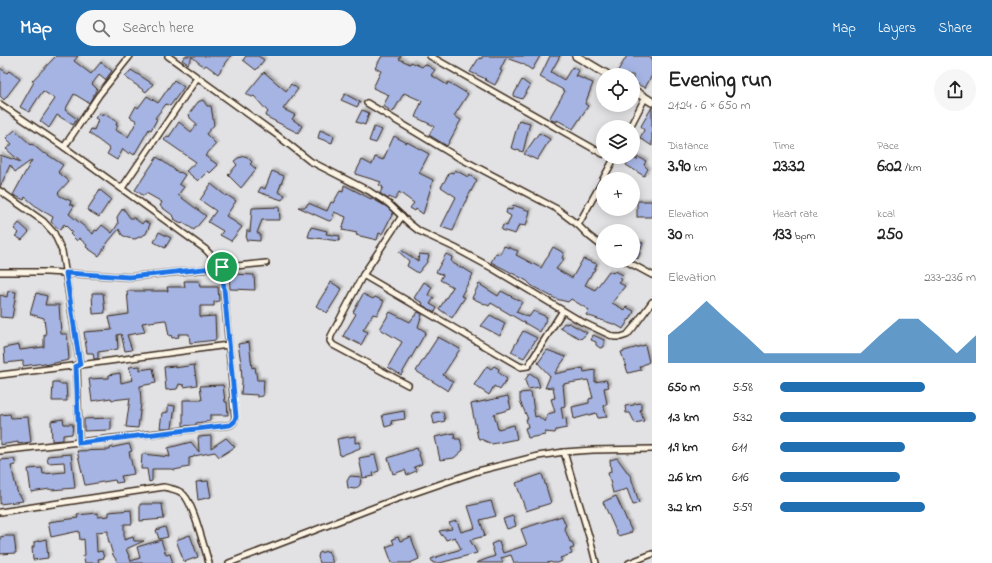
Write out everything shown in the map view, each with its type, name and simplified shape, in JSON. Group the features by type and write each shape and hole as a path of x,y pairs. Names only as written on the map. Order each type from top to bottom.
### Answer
{"street":[{"path":"64,147 99,95 130,56"},
{"path":"168,56 277,135 310,161 369,191 389,204 419,231 486,265 562,312 614,337 621,337 627,335 652,302"},
{"path":"430,56 596,150"},
{"path":"576,56 596,68"},
{"path":"122,188 197,78"},
{"path":"640,95 652,102"},
{"path":"634,120 645,98"},
{"path":"367,103 452,154 557,209 596,242"},
{"path":"0,104 122,188 205,249 216,259 222,267 228,345 236,417 234,422 230,425 0,451"},
{"path":"0,191 43,221 54,233 62,250 78,366 79,443"},
{"path":"578,225 596,192"},
{"path":"402,216 363,276 331,336 330,341 333,345 408,385"},
{"path":"0,272 66,273 129,277 266,263"},
{"path":"638,268 652,276"},
{"path":"363,276 521,367 528,366 562,312"},
{"path":"0,375 78,366 228,345"},
{"path":"229,563 329,524 478,471 538,456 564,452 652,449"},
{"path":"564,452 596,563"},
{"path":"0,512 164,487 177,490 185,495 191,506 209,563"},
{"path":"629,563 652,554"}],"building":[{"path":"56,56 78,56 74,61 91,74 101,62 112,71 105,80 99,75 92,84 97,89 89,103 74,94 65,110 77,119 73,125 57,115 49,128 40,121 55,99 43,91 29,112 20,107 34,82 32,81"},
{"path":"185,56 231,56 218,74 206,65 204,67 192,57 188,64 182,60"},
{"path":"246,56 258,56 264,60 256,70 243,60"},
{"path":"382,56 401,56 399,59 422,67 425,64 435,70 431,75 447,85 448,82 468,94 454,116 461,120 447,146 429,135 434,126 415,117 422,101 404,93 393,112 383,106 389,95 373,88 381,71 375,68"},
{"path":"483,56 540,56 532,70 523,64 506,58 500,70 502,71 495,85 470,72 479,58 481,59"},
{"path":"550,56 560,56 551,72 564,80 572,67 579,71 576,76 593,83 585,104 588,106 573,129 557,120 557,122 549,119 565,91 540,77"},
{"path":"627,56 648,56 652,58 652,75 645,88 640,86 640,68 620,68"},
{"path":"0,68 7,73 9,71 20,79 4,100 0,96"},
{"path":"131,70 153,84 146,92 125,77"},
{"path":"264,72 286,91 291,84 298,89 283,109 295,115 292,119 302,126 298,133 265,116 268,112 254,96 252,97 246,94"},
{"path":"174,80 184,87 170,106 166,104 155,118 157,119 151,130 149,129 134,155 130,152 129,154 123,149 117,160 107,154 110,149 89,133 91,129 94,130 98,120 95,118 99,113 102,116 103,113 117,122 116,125 118,126 115,130 128,137 137,121 130,117 136,106 138,108 147,96 158,103"},
{"path":"522,80 530,86 522,99 513,96"},
{"path":"345,94 360,102 357,107 341,100"},
{"path":"203,100 207,106 211,106 214,125 206,134 216,144 205,156 218,165 210,173 208,171 198,181 186,171 196,162 164,140 167,136 169,137 179,122 191,132 197,124 190,118 189,114 198,102"},
{"path":"652,107 652,146 640,138 644,130 641,126"},
{"path":"362,110 369,113 365,125 356,122"},
{"path":"519,120 530,123 523,152 511,148"},
{"path":"374,127 382,130 376,143 369,141"},
{"path":"15,130 31,145 32,144 44,154 45,153 63,165 58,172 69,181 58,193 60,196 71,201 70,204 74,206 69,214 93,234 95,230 97,231 102,225 112,233 118,224 117,217 123,208 130,218 134,218 142,224 144,221 150,224 146,234 135,239 128,238 122,235 119,229 99,256 86,247 87,245 79,238 77,241 70,234 72,232 64,224 60,230 51,222 53,217 38,208 25,197 24,200 13,195 32,160 15,172 10,165 0,187 0,155 21,162 6,149 12,144 6,138"},
{"path":"320,130 334,136 332,143 318,138"},
{"path":"539,133 550,139 537,160 524,154"},
{"path":"394,136 429,154 419,173 433,180 423,214 416,209 415,211 410,208 414,203 399,192 395,200 389,197 388,199 380,193 383,187 379,185 381,182 355,174 362,160 372,165 375,157 383,160"},
{"path":"246,156 252,162 250,164 256,169 241,188 228,175 237,165 234,161 238,158"},
{"path":"157,157 179,173 180,172 185,175 179,184 184,187 178,195 206,216 194,230 182,222 181,223 174,219 175,218 171,214 160,206 162,202 146,193 144,196 135,190"},
{"path":"640,158 646,161 644,165 648,169 644,176 640,172 626,165 640,164"},
{"path":"455,170 468,177 469,175 477,180 464,204 453,231 441,227 456,197 441,187 450,172 453,173"},
{"path":"272,171 284,176 278,192 285,195 282,200 258,192 261,187 265,189"},
{"path":"211,184 226,196 227,195 236,201 226,216 242,227 231,241 220,235 223,231 208,222 216,211 200,200"},
{"path":"344,185 387,207 393,213 382,234 379,233 377,240 356,235 357,233 342,230 346,217 334,212 332,220 329,221 298,207 306,207 308,203 327,211 331,202 333,203 340,191 343,192"},
{"path":"100,190 111,199 99,217 87,210"},
{"path":"640,201 652,201 652,217 637,217 640,216"},
{"path":"513,205 530,211 526,226 519,225 515,234 501,230 503,225 507,226 511,216 506,213 507,209 512,210"},
{"path":"279,207 280,220 262,220 257,233 260,234 260,241 246,240 247,230 250,232 252,208"},
{"path":"19,223 29,232 22,240 15,236 19,233 14,229"},
{"path":"311,227 327,231 326,234 340,236 339,241 308,237"},
{"path":"159,232 171,238 165,248 154,242"},
{"path":"640,242 643,243 640,253"},
{"path":"504,246 518,251 516,255 541,268 553,247 564,253 562,258 564,259 556,269 572,278 583,259 596,264 594,271 585,285 595,290 609,271 613,273 615,271 623,275 620,278 622,280 619,283 625,286 612,303 625,310 626,307 634,311 630,320 629,319 623,329 616,325 586,315 589,310 571,299 568,302 556,299 532,286 527,281 491,262 496,253 500,254"},
{"path":"401,250 418,261 419,254 429,255 427,262 418,273 407,266 409,261 399,252"},
{"path":"446,254 452,257 451,262 473,274 461,296 465,297 452,318 439,309 453,287 440,280 443,275 436,272"},
{"path":"229,274 254,275 255,290 230,289"},
{"path":"184,281 199,281 200,287 218,287 219,301 214,302 214,306 200,306 200,317 215,316 216,340 190,343 189,334 178,334 179,337 172,338 171,335 169,336 165,320 142,323 145,332 127,335 132,350 125,351 121,334 117,335 118,349 98,352 98,359 94,359 93,353 87,353 84,332 112,330 109,317 129,314 127,291 168,291 167,287 185,287"},
{"path":"331,282 342,289 327,313 316,306"},
{"path":"424,282 432,287 428,295 434,298 430,304 437,308 435,312 422,305 423,303 414,298"},
{"path":"479,284 498,296 501,291 522,302 516,312 529,317 533,311 547,317 540,332 491,303 489,306 472,298"},
{"path":"8,291 16,292 12,318 0,317 0,295 7,297"},
{"path":"36,293 47,296 45,305 59,305 61,334 67,334 69,360 45,365 45,363 23,366 23,361 5,363 4,348 19,345 20,350 44,347 44,335 46,335 44,318 30,314"},
{"path":"92,293 103,293 105,313 93,314"},
{"path":"363,294 373,299 375,297 384,301 377,315 373,314 363,330 368,332 361,345 343,336 356,314 353,312"},
{"path":"390,312 410,322 418,312 422,314 418,327 426,332 401,375 388,367 402,342 380,329"},
{"path":"490,315 505,323 500,336 481,326"},
{"path":"564,323 569,323 587,333 581,339 560,328"},
{"path":"523,331 537,338 524,358 511,352"},
{"path":"593,335 604,340 604,347 600,348 596,345 596,342 591,340"},
{"path":"438,337 460,349 443,375 453,382 448,391 416,371"},
{"path":"249,342 252,368 255,367 257,380 264,380 263,396 257,397 257,395 241,394 241,363 238,344"},
{"path":"645,345 649,362 639,367 641,370 628,373 621,352"},
{"path":"547,350 566,357 554,374 583,368 584,372 595,370 595,382 606,380 609,387 604,388 607,404 603,405 607,417 598,418 596,413 574,419 572,407 589,403 589,399 593,398 588,380 563,384 565,406 561,407 563,419 566,418 567,428 556,430 555,433 545,432 545,435 528,438 525,428 528,427 526,419 528,419 520,401 520,393 531,392 535,417 538,416 545,422 548,414 555,412 551,399 555,398 553,387 545,388 550,376 538,363"},
{"path":"194,365 197,385 184,387 184,385 179,384 177,389 166,390 164,367 175,366 175,368"},
{"path":"140,366 140,370 153,368 156,383 140,386 141,403 138,428 126,427 130,398 112,400 111,398 92,401 89,379 109,378 109,375 120,373 121,383 133,380 129,367"},
{"path":"487,366 491,369 494,366 499,369 498,372 507,379 500,390 494,386 489,395 474,385"},
{"path":"530,373 537,378 540,387 528,389 525,380"},
{"path":"53,382 66,384 67,401 52,401"},
{"path":"223,385 228,415 210,415 210,421 196,423 196,425 183,426 183,400 202,400 200,386"},
{"path":"508,396 511,409 494,414 498,429 514,425 517,439 492,444 478,438 471,404"},
{"path":"641,403 640,410 644,421 635,423 630,413 626,413 625,406"},
{"path":"168,405 175,406 172,428 160,428 162,413 168,412"},
{"path":"404,411 405,419 391,421 392,425 385,427 382,415"},
{"path":"443,412 445,421 434,424 432,413"},
{"path":"10,414 11,418 28,417 31,442 18,444 18,442 0,445 0,415"},
{"path":"111,418 111,430 84,431 84,419"},
{"path":"63,419 64,424 73,424 72,434 63,435 63,440 52,441 51,421"},
{"path":"454,433 455,439 460,439 463,450 454,458 440,460 435,437"},
{"path":"211,436 211,448 226,438 235,447 219,457 215,452 189,458 189,467 174,470 152,469 152,481 149,482 147,469 141,469 142,454 170,457 168,448 191,442 199,452 198,437"},
{"path":"355,436 355,443 360,442 360,448 340,456 337,439"},
{"path":"129,444 132,451 129,452 134,474 121,476 123,482 116,483 115,480 85,485 77,451 110,450 110,448"},
{"path":"417,448 422,464 414,467 416,471 407,475 405,470 393,474 388,458"},
{"path":"71,454 75,488 50,489 31,492 28,469 42,468 43,474 65,472 64,462 48,463 47,456"},
{"path":"375,455 379,471 373,473 374,476 363,478 359,458"},
{"path":"617,458 631,477 639,503 633,505 627,489 613,493 608,473 611,472 610,460"},
{"path":"14,459 16,465 11,466 18,495 20,495 23,501 0,504 0,460"},
{"path":"542,474 551,503 526,511 516,483"},
{"path":"350,476 361,477 360,485 355,489 348,488 347,481"},
{"path":"208,481 211,497 198,500 196,482"},
{"path":"616,496 632,532 618,536 603,502"},
{"path":"491,501 496,516 480,520 485,536 470,540 477,553 440,563 433,563 431,559 461,549 455,537 446,540 439,531 452,529 449,523 457,521 461,532 475,528 468,506"},
{"path":"140,504 162,504 164,519 140,521"},
{"path":"131,510 132,524 124,524 124,540 133,537 134,541 144,541 126,549 131,561 140,558 137,547 161,540 166,555 170,554 173,563 118,563 113,555 108,539 108,531 96,532 97,552 102,551 104,558 98,559 99,563 85,563 83,556 85,555 84,539 80,540 79,531 51,537 48,522 78,518 77,515 98,513 98,517 109,516 109,512"},
{"path":"513,516 516,526 507,529 503,519"},
{"path":"562,516 566,526 564,527 574,548 570,549 572,554 560,558 562,561 558,563 514,563 511,555 501,558 503,563 476,563 495,556 491,544 499,541 503,553 527,545 521,529"},
{"path":"165,527 168,537 159,539 156,530"},
{"path":"190,535 198,557 184,562 176,540"},
{"path":"14,536 16,553 0,554 0,537"},
{"path":"398,537 400,541 411,537 419,559 410,563 392,563 386,547 394,544 392,539"},
{"path":"46,539 48,558 33,560 32,547 34,547 34,542"},
{"path":"328,551 333,563 320,563 318,557 319,553"}],"route":[{"path":"222,267 228,345 236,417 234,422 230,425 79,443 76,366 80,365 66,273 129,277 222,267"}]}
